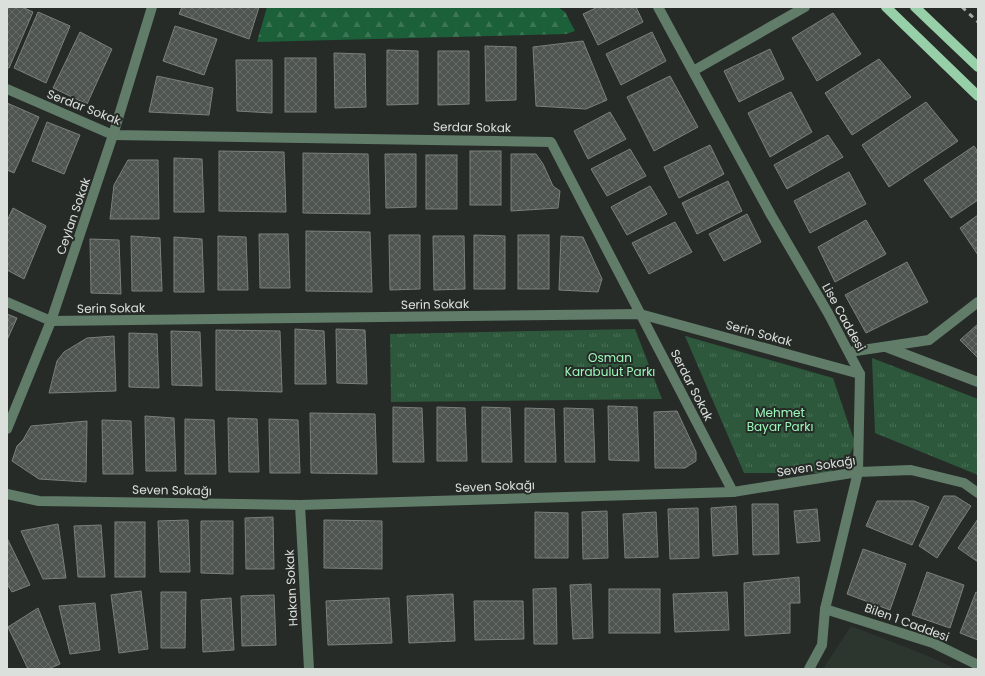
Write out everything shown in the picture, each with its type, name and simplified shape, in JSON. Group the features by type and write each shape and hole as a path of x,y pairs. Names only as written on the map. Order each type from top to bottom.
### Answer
{"main road":[{"path":"886,7 978,96"},
{"path":"915,7 978,67"}],"street":[{"name":"Ceylan Sokak","path":"7,429 51,321 113,135 152,7"},
{"name":"Lise Caddesi","path":"658,7 771,215 828,313 860,374 858,472 825,609 822,645 809,669"},
{"path":"693,71 805,7"},
{"name":"Serdar Sokak","path":"7,89 113,135 551,142 733,492"},
{"name":"Serin Sokak","path":"7,302 51,321 640,314 860,374"},
{"path":"849,352 929,340 978,302"},
{"path":"886,346 978,382"},
{"name":"Seven Sokağı","path":"7,494 39,501 300,505 733,492 858,472 911,470 964,483 978,494"},
{"name":"Hakan Sokak","path":"300,505 309,669"},
{"name":"Bilen 1 Caddesi","path":"825,609 933,643 978,665"}],"shaded area":[{"path":"851,626 926,655 956,669 823,669"}],"green space":[{"path":"267,7 558,7 565,12 575,31 566,34 257,42"},
{"name":"Osman Karabulut Parkı","path":"635,329 662,399 391,402 390,334"},
{"name":"Mehmet Bayar Parkı","path":"685,336 833,378 855,443 847,461 828,473 744,473"},
{"path":"872,358 978,399 978,475 875,433"}],"building":[{"path":"7,7 22,7 33,12 9,68 7,68"},
{"path":"182,7 259,7 249,39 179,14"},
{"path":"598,7 636,7 643,22 598,45 583,14"},
{"path":"38,12 70,26 46,83 14,68"},
{"path":"833,13 861,54 817,81 792,38"},
{"path":"175,26 217,39 204,75 163,61"},
{"path":"80,32 112,49 87,104 53,88"},
{"path":"652,32 666,61 621,85 606,54"},
{"path":"583,41 607,100 586,109 536,106 533,47"},
{"path":"485,46 516,47 516,100 486,101"},
{"path":"770,49 784,79 739,102 724,71"},
{"path":"387,50 418,51 418,104 387,105"},
{"path":"438,51 469,51 469,104 438,105"},
{"path":"334,53 365,54 366,107 335,108"},
{"path":"285,58 316,58 316,112 285,112"},
{"path":"879,59 911,97 852,135 825,93"},
{"path":"236,60 272,60 272,113 237,111"},
{"path":"157,76 213,88 209,115 149,112"},
{"path":"670,76 698,127 654,151 627,97"},
{"path":"791,92 812,132 770,157 748,113"},
{"path":"926,102 958,141 889,187 862,145"},
{"path":"7,103 39,117 14,173 7,170"},
{"path":"610,112 626,139 588,159 574,131"},
{"path":"47,122 80,135 64,174 32,161"},
{"path":"828,135 843,157 787,189 774,165"},
{"path":"710,145 724,174 679,198 664,167"},
{"path":"974,146 978,152 978,200 951,218 924,180"},
{"path":"630,149 646,176 607,196 591,169"},
{"path":"219,151 284,152 286,212 219,211"},
{"path":"470,151 501,151 501,205 470,205"},
{"path":"303,153 368,154 370,214 303,213"},
{"path":"385,154 416,154 416,207 386,208"},
{"path":"511,154 536,154 543,164 553,186 560,191 558,208 511,211"},
{"path":"426,155 457,155 457,209 426,209"},
{"path":"174,158 202,159 204,212 174,212"},
{"path":"128,160 158,160 159,219 110,219 114,185"},
{"path":"849,172 866,204 810,233 794,201"},
{"path":"728,181 742,211 697,234 682,203"},
{"path":"650,186 667,214 627,235 611,207"},
{"path":"13,208 46,226 24,279 7,270 7,221"},
{"path":"747,214 761,242 724,261 709,234"},
{"path":"978,215 978,255 960,228"},
{"path":"866,220 886,254 835,282 818,247"},
{"path":"675,222 692,252 649,274 632,243"},
{"path":"306,231 370,232 372,292 306,291"},
{"path":"259,234 288,234 290,288 260,288"},
{"path":"389,235 420,235 420,289 390,290"},
{"path":"474,235 505,236 505,289 474,289"},
{"path":"518,235 549,235 549,289 518,289"},
{"path":"131,236 160,238 162,291 132,291"},
{"path":"218,236 246,237 248,290 218,290"},
{"path":"433,236 464,236 465,289 434,290"},
{"path":"561,236 583,237 602,279 598,292 559,290"},
{"path":"174,237 202,239 204,292 174,292"},
{"path":"90,239 119,240 121,294 91,293"},
{"path":"907,262 928,302 866,333 845,295"},
{"path":"7,314 17,318 7,340"},
{"path":"978,324 978,358 960,340"},
{"path":"295,329 324,331 326,384 295,384"},
{"path":"336,329 365,330 367,384 337,383"},
{"path":"216,330 280,331 282,392 216,390"},
{"path":"171,331 200,332 202,386 172,385"},
{"path":"129,333 157,334 159,388 129,387"},
{"path":"114,336 116,391 49,393 57,361 64,352 87,338"},
{"path":"608,406 637,407 639,461 609,460"},
{"path":"393,407 422,408 424,462 393,462"},
{"path":"437,407 465,408 467,461 437,461"},
{"path":"482,407 510,408 512,462 482,462"},
{"path":"525,408 554,409 556,462 525,462"},
{"path":"564,408 593,409 595,462 565,462"},
{"path":"677,411 696,452 696,461 685,468 655,468 654,412"},
{"path":"310,413 375,414 377,474 311,473"},
{"path":"145,416 174,418 176,471 146,471"},
{"path":"228,418 257,419 259,472 229,472"},
{"path":"185,419 214,420 216,474 185,474"},
{"path":"269,419 298,420 300,473 270,473"},
{"path":"102,420 131,421 133,474 103,474"},
{"path":"87,421 86,482 39,479 12,461 17,446 23,440 31,426"},
{"path":"944,496 955,496 971,506 937,558 919,546"},
{"path":"877,501 914,501 929,507 912,545 866,526"},
{"path":"752,504 778,504 779,554 753,555"},
{"path":"736,506 738,554 713,556 711,508"},
{"path":"698,508 699,558 670,559 668,509"},
{"path":"817,509 820,541 797,543 794,511"},
{"path":"607,511 608,558 583,559 582,512"},
{"path":"535,512 568,513 568,558 535,558"},
{"path":"656,512 658,557 625,558 623,514"},
{"path":"273,517 274,569 246,569 245,518"},
{"path":"978,519 978,562 958,548"},
{"path":"188,520 190,572 160,572 158,521"},
{"path":"324,520 382,521 382,569 324,568"},
{"path":"201,521 233,521 233,574 201,573"},
{"path":"115,522 145,522 145,577 115,577"},
{"path":"58,524 66,578 43,579 21,531"},
{"path":"101,525 105,577 78,577 74,526"},
{"path":"7,538 30,585 12,592 7,584"},
{"path":"863,549 906,564 890,610 847,594"},
{"path":"927,572 964,585 950,628 912,615"},
{"path":"799,577 800,603 790,603 790,633 745,636 744,583"},
{"path":"591,584 593,638 573,639 570,585"},
{"path":"556,588 557,644 534,644 533,589"},
{"path":"609,589 660,589 660,633 609,633"},
{"path":"141,591 148,649 119,653 111,595"},
{"path":"161,592 186,592 185,648 161,648"},
{"path":"727,592 729,630 675,632 673,594"},
{"path":"976,592 978,593 978,640 960,633"},
{"path":"453,594 455,641 409,643 407,596"},
{"path":"274,595 276,645 242,646 241,596"},
{"path":"231,598 234,650 203,652 201,600"},
{"path":"389,598 392,643 328,645 326,601"},
{"path":"474,601 523,601 524,639 475,640"},
{"path":"95,603 100,650 70,654 59,606"},
{"path":"38,608 60,664 48,669 28,669 8,627"}],"railway":[{"path":"962,7 978,22"}]}
